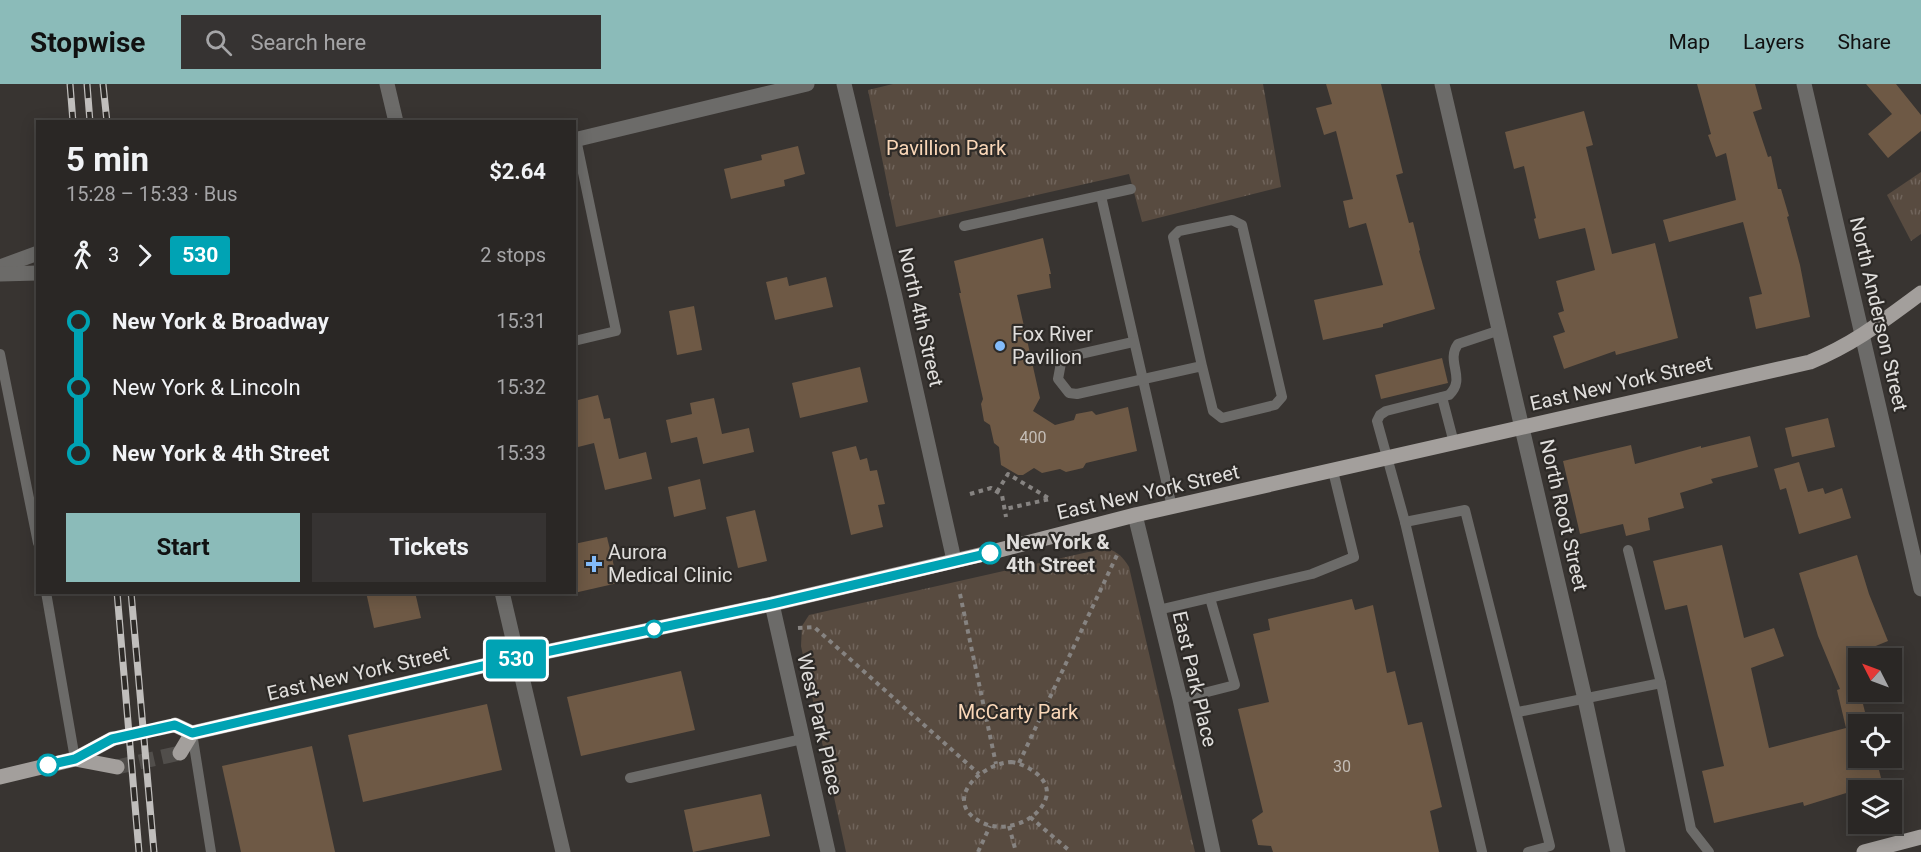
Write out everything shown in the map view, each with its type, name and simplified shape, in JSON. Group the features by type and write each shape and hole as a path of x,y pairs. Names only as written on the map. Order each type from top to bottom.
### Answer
{"main road":[{"name":"East New York Street","path":"192,733 517,658 772,604 984,554 1135,515 1809,362 1834,352 1863,336 1921,293"},
{"path":"175,725 192,733 180,753"},
{"path":"0,777 75,759 112,739"},
{"path":"75,759 117,767"},
{"path":"1864,852 1921,837"}],"street":[{"path":"387,84 396,120"},
{"path":"576,140 807,84"},
{"name":"North 4th Street","path":"844,84 954,560"},
{"name":"North Root Street","path":"1442,84 1585,699 1618,852"},
{"name":"North Anderson Street","path":"1804,84 1921,589"},
{"path":"0,267 36,254"},
{"path":"0,274 36,273"},
{"name":"East Park Place","path":"1135,515 1180,699 1212,852"},
{"path":"502,594 563,852"},
{"name":"West Park Place","path":"772,604 828,852"}],"lane":[{"path":"576,145 616,331 576,341"},
{"path":"964,226 1131,189"},
{"path":"1101,196 1172,507"},
{"path":"1232,220 1242,225 1282,397 1275,405 1222,418 1213,411 1202,366 1173,237 1179,231 1232,220"},
{"path":"1482,852 1405,522 1377,421 1386,411 1449,395 1455,389 1458,380 1454,349 1458,344 1500,330"},
{"path":"1133,342 1067,357 1061,363 1058,379 1069,393 1077,394 1202,366"},
{"path":"0,354 36,533"},
{"path":"1442,398 1454,443"},
{"path":"1158,610 1312,574 1354,557 1334,471"},
{"path":"1405,522 1465,510 1518,712 1550,846 1528,852"},
{"path":"1628,550 1661,683 1691,829 1709,852"},
{"path":"46,594 75,759"},
{"path":"1180,699 1235,685 1210,598"},
{"path":"1518,712 1661,683"},
{"path":"192,733 211,852"},
{"path":"630,778 802,739"}],"path":[{"path":"997,492 1008,474 1050,499 1005,509"},
{"path":"970,494 991,488 1002,495 1006,517"},
{"path":"1019,763 1117,555"},
{"path":"960,594 996,764"},
{"path":"798,628 814,627 979,774"},
{"path":"1019,763 1030,768 1045,786 1046,793 1042,805 1030,817 999,828 973,817 965,806 965,794 972,781 996,764 1019,763"},
{"path":"1030,817 1071,852"},
{"path":"978,852 990,826"},
{"path":"1009,826 1016,852"}],"green space":[{"name":"Pavillion Park","path":"893,84 1263,84 1281,187 1142,222 1129,174 896,227 868,90"},
{"path":"1921,172 1921,234 1911,241 1887,195"},
{"name":"McCarty Park","path":"1106,548 1120,555 1129,567 1195,852 846,852 801,646 802,626 809,615"}],"building":[{"path":"1326,84 1381,84 1403,173 1396,175 1409,223 1413,222 1435,309 1383,324 1383,327 1323,340 1314,300 1383,285 1366,223 1349,228 1343,201 1353,199 1336,131 1324,135 1316,108 1332,104"},
{"path":"1697,84 1755,84 1762,109 1753,112 1768,157 1771,156 1778,189 1781,189 1789,216 1787,217 1800,265 1810,317 1756,329 1749,297 1762,294 1743,222 1669,242 1663,220 1736,200 1726,153 1716,157 1708,135 1711,134"},
{"path":"1866,84 1896,84 1921,115 1921,131 1888,158 1868,134 1892,114"},
{"path":"1584,111 1593,145 1586,147 1612,254 1655,243 1678,338 1616,355 1615,351 1564,369 1553,336 1565,332 1558,313 1564,311 1556,281 1595,270 1585,228 1539,239 1524,166 1514,169 1505,132"},
{"path":"798,146 805,174 784,180 785,186 731,199 724,169 762,160 761,155"},
{"name":"Fox River Pavilion","path":"1043,238 1051,274 1049,274 1051,288 1017,295 1040,398 1033,411 1055,425 1074,420 1076,414 1092,411 1096,415 1128,407 1137,451 1086,463 1083,468 1066,472 1060,469 1042,473 1034,468 1023,475 1018,475 1001,465 999,447 994,443 990,425 984,421 981,404 983,399 954,261"},
{"path":"787,277 789,286 826,277 833,307 775,320 766,282"},
{"path":"694,306 702,350 677,355 669,311"},
{"path":"1442,358 1448,383 1381,399 1375,375"},
{"path":"860,367 868,402 800,418 792,383"},
{"path":"598,395 604,419 610,418 619,459 646,452 652,479 605,490 594,443 576,448 576,400"},
{"path":"714,398 722,434 749,428 754,452 703,464 697,437 671,443 666,420 692,414 690,403"},
{"path":"1828,418 1835,447 1792,457 1785,428"},
{"path":"1750,436 1758,467 1711,479 1713,483 1680,493 1684,508 1648,518 1650,530 1626,536 1623,524 1580,534 1563,461 1631,445 1635,464 1701,446 1701,448"},
{"path":"856,446 860,460 867,458 870,471 877,470 885,504 878,505 883,527 851,535 832,452"},
{"path":"1799,462 1808,492 1823,488 1825,494 1842,488 1851,518 1799,534 1786,488 1780,490 1774,469"},
{"path":"700,479 706,509 674,517 668,487"},
{"path":"755,510 767,561 738,568 726,517"},
{"name":"Aurora Medical Clinic","path":"607,537 618,583 576,593 576,544"},
{"path":"1722,545 1744,638 1774,628 1784,656 1751,668 1769,748 1846,728 1837,690 1840,689 1818,636 1799,573 1857,555 1869,594 1888,641 1871,648 1848,648 1848,702 1862,702 1866,714 1848,714 1848,768 1878,768 1882,780 1848,780 1848,792 1804,806 1803,802 1714,823 1702,771 1724,766 1687,605 1665,610 1653,561"},
{"path":"366,594 415,594 421,618 374,628"},
{"path":"1352,599 1355,610 1373,605 1387,673 1395,671 1408,725 1422,722 1442,807 1430,811 1439,852 1273,852 1271,846 1258,845 1252,820 1263,812 1238,709 1269,702 1253,634 1270,630 1268,619"},
{"path":"681,671 695,730 581,756 567,697"},
{"path":"487,704 502,770 363,802 348,735"},
{"path":"312,746 335,852 241,852 222,766"},
{"path":"761,794 770,836 693,852 684,810"}],"tunnel":[{"path":"112,739 175,725"},
{"path":"117,767 180,753"}],"railway":[{"path":"70,84 73,120"},
{"path":"87,84 90,120"},
{"path":"103,84 107,120"},
{"path":"117,594 139,852"},
{"path":"131,594 154,852"}],"bus line":[{"name":"530","path":"48,765 75,759 112,739 175,725 192,733 990,553"}],"place":[{"name":"Fox River Pavilion","path":"1000,346"},
{"name":"New York & 4th Street","path":"990,553"},
{"name":"Aurora Medical Clinic","path":"594,564"}]}
